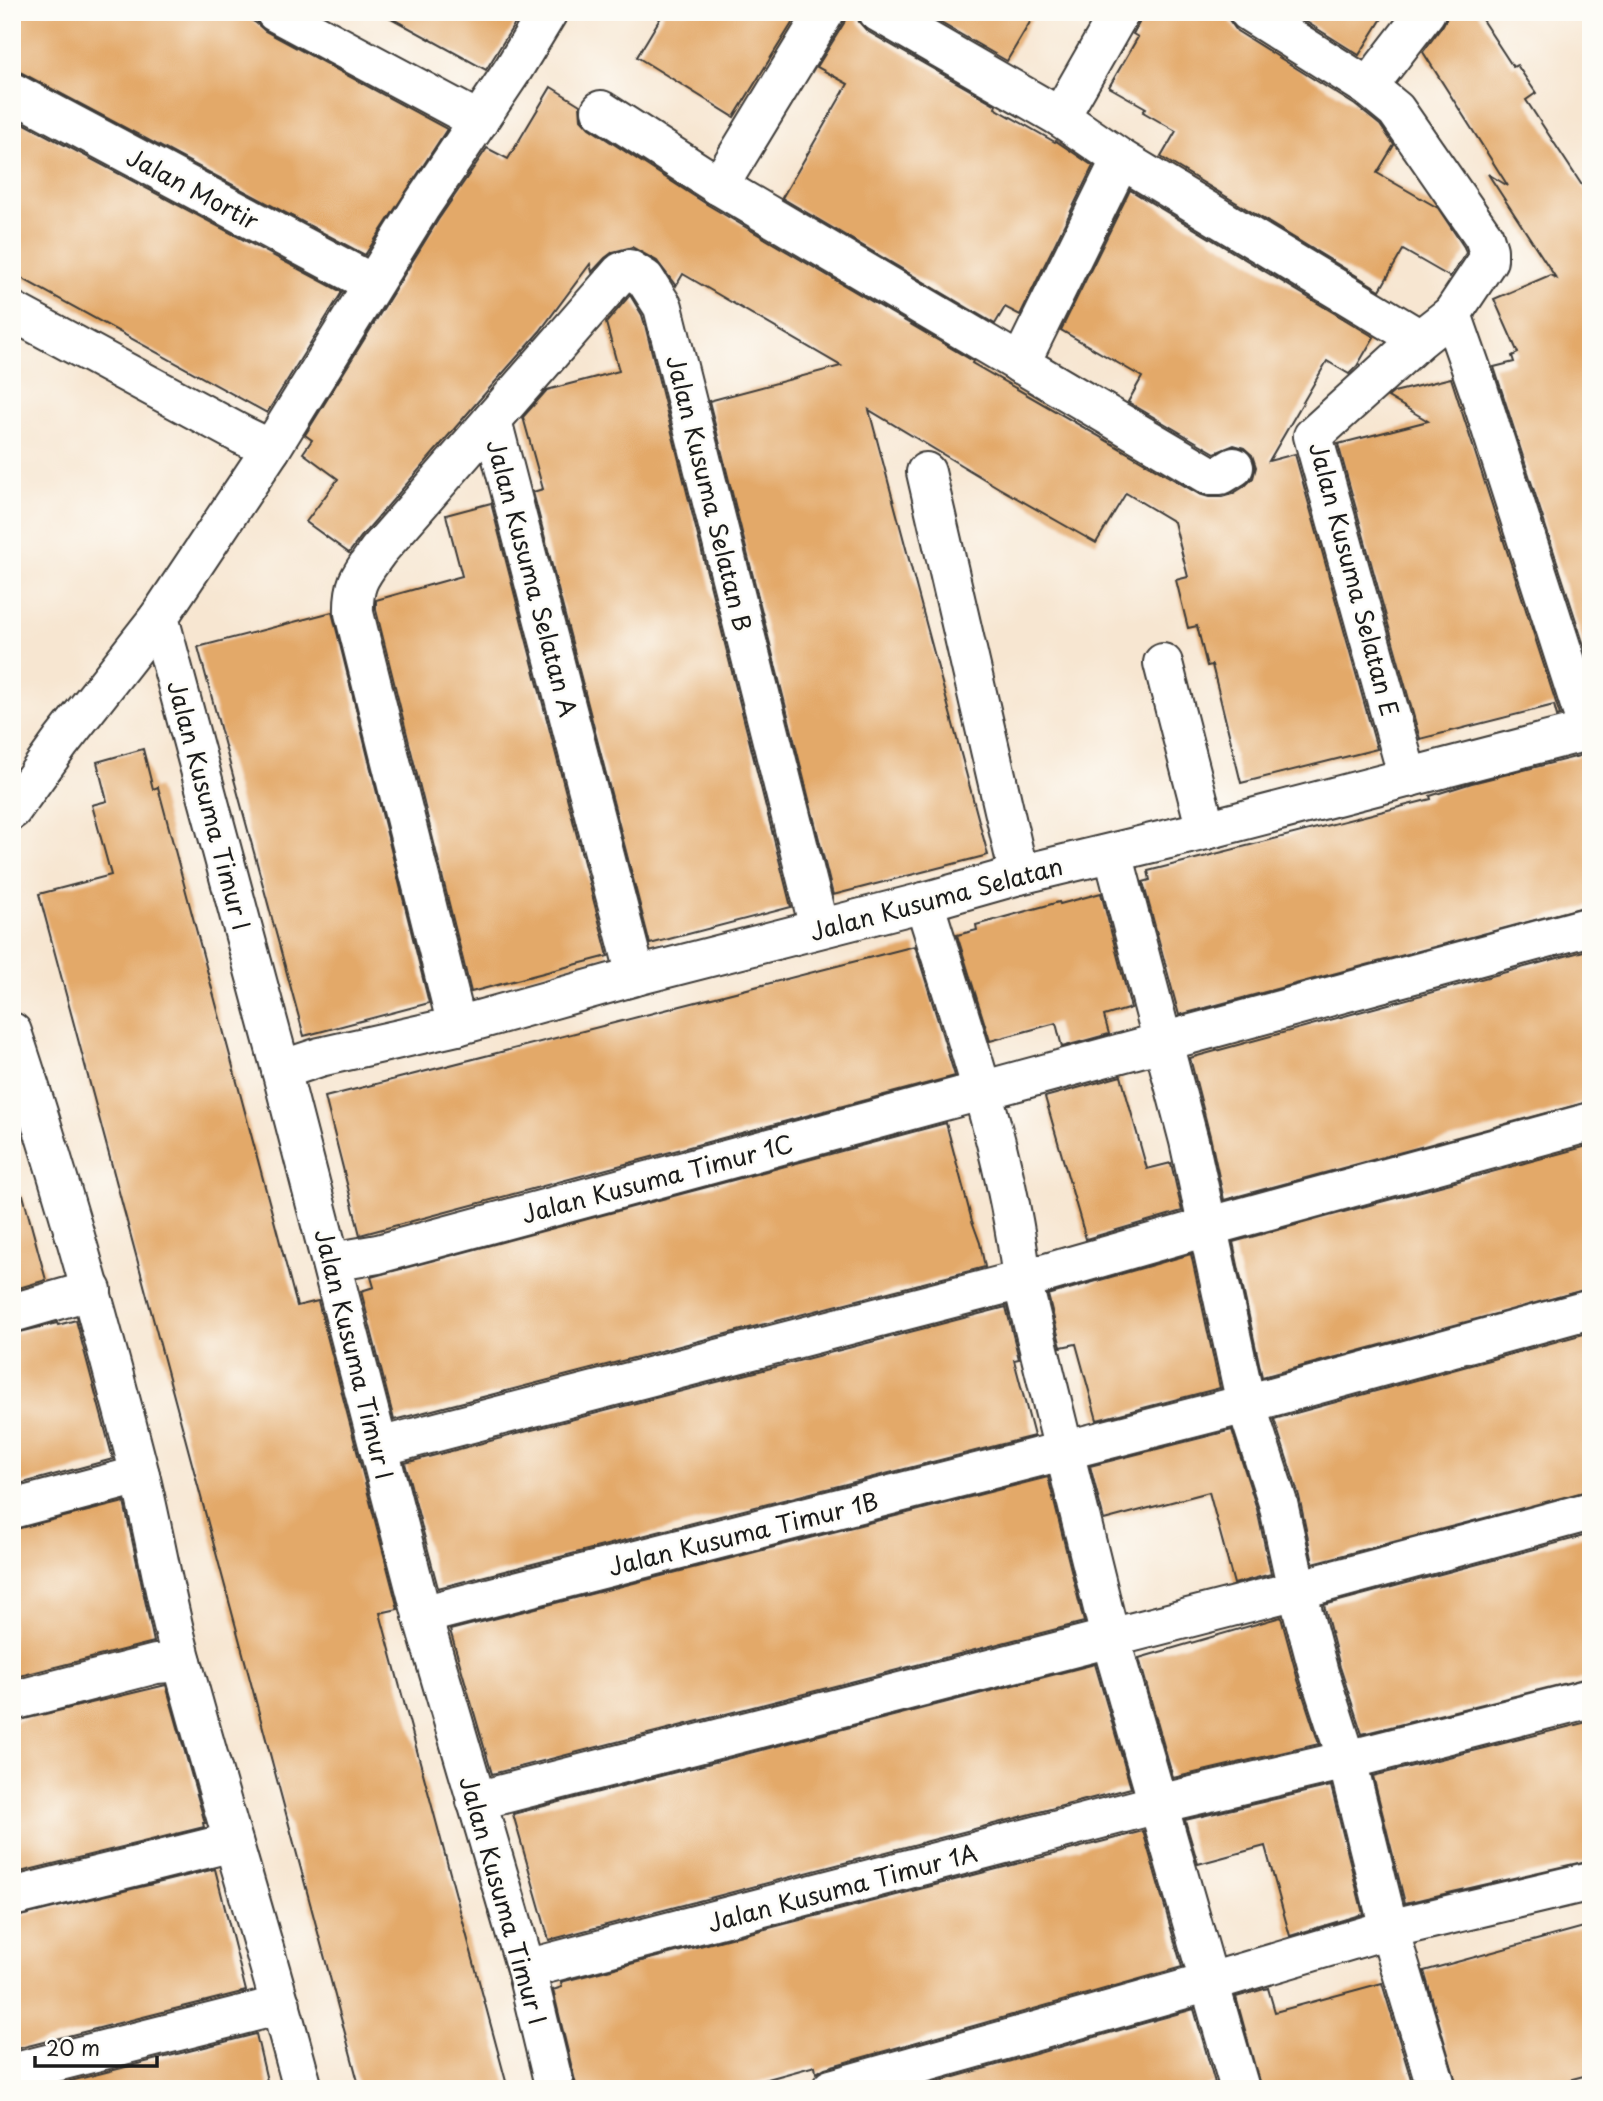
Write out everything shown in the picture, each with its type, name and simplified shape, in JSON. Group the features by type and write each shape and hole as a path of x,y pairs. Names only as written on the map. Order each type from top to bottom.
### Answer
{"street":[{"path":"275,12 479,121"},
{"path":"12,810 61,742 159,617 271,449 374,281 548,12"},
{"path":"719,186 825,12"},
{"path":"878,12 1060,117 1121,159 1420,339 1452,314 1488,260 1484,237 1396,110 1368,86 1249,12"},
{"path":"1060,117 1120,12"},
{"path":"1368,86 1426,12"},
{"name":"Jalan Mortir","path":"12,92 364,279 374,281"},
{"path":"601,110 719,186 1209,475 1221,475 1234,467"},
{"path":"1020,364 1121,159"},
{"name":"Jalan Kusuma Selatan B","path":"492,420 621,272 629,269 645,279 663,307 819,928"},
{"path":"12,311 242,436 271,449"},
{"path":"1452,314 1590,730"},
{"name":"Jalan Kusuma Selatan E","path":"1408,778 1313,436 1420,339"},
{"name":"Jalan Kusuma Selatan A","path":"492,420 636,976"},
{"name":"Jalan Kusuma Selatan A","path":"457,1026 354,613 353,594 360,577 378,551 492,420"},
{"path":"926,472 1019,875"},
{"name":"Jalan Kusuma Timur I","path":"159,617 332,1262 422,1615 527,1969 555,2089"},
{"path":"1163,663 1206,830"},
{"name":"Jalan Kusuma Selatan","path":"281,1070 320,1057 457,1026 1019,875 1206,830 1590,730"},
{"path":"1113,853 1189,1141 1246,1404 1278,1503 1319,1673 1347,1760 1389,1929 1437,2089"},
{"path":"924,902 982,1090 1016,1229 1022,1280 1110,1637 1240,2089"},
{"name":"Jalan Kusuma Timur 1C","path":"332,1262 378,1254 1591,926"},
{"path":"12,1032 28,1129 92,1290 140,1475 182,1662 303,2089"},
{"path":"379,1447 1022,1280 1591,1122"},
{"path":"12,1313 92,1290"},
{"name":"Jalan Kusuma Timur 1B","path":"422,1615 1246,1404 1591,1309"},
{"path":"12,1509 140,1475"},
{"path":"476,1801 1297,1590 1591,1511"},
{"path":"12,1701 156,1664 182,1662"},
{"name":"Jalan Kusuma Timur 1A","path":"527,1969 1158,1804 1347,1760 1591,1698"},
{"path":"12,1897 233,1842"},
{"path":"831,2089 1389,1929 1591,1881"},
{"path":"12,2073 281,2005"}],"building":[{"path":"12,12 237,12 265,31 447,129 365,255 12,70"},
{"path":"380,12 522,12 486,70"},
{"path":"664,12 799,12 734,117 637,57"},
{"path":"847,12 856,12 859,22 867,31 996,105 995,108 1056,141 1093,166 1020,315 1005,307 995,324 782,198 848,84 817,67 844,23"},
{"path":"922,12 1036,12 1007,61"},
{"path":"1142,12 1216,12 1229,20 1237,31 1355,105 1380,125 1394,145 1377,173 1438,208 1464,247 1466,253 1450,277 1403,250 1380,290 1161,157 1176,131 1143,112 1146,108 1109,87 1138,37 1133,34"},
{"path":"1299,12 1386,12 1359,55 1297,16"},
{"path":"1454,12 1477,12 1513,67 1517,65 1536,93 1526,100 1591,199 1591,667 1494,367 1514,362 1512,356 1518,353 1494,299 1550,275 1556,278 1488,174 1508,186 1423,52 1447,17"},
{"path":"551,87 580,105 581,119 589,128 708,205 973,361 972,363 1199,494 1222,497 1245,486 1253,478 1256,467 1252,455 1244,448 1234,445 1215,453 1128,402 1142,377 1061,330 1130,190 1374,337 1357,366 1349,374 1327,361 1269,461 1295,454 1377,749 1241,783 1212,665 1207,666 1197,626 1188,628 1176,580 1188,577 1174,522 1126,493 1096,543 869,410 988,855 833,895 709,401 841,366 683,274 676,286 657,261 632,247 613,252 592,272 590,264 540,331 349,553 306,522 338,479 303,453 312,440 305,435 438,220 487,148 508,159"},
{"path":"12,117 342,292 267,413 12,273"},
{"path":"630,295 645,325 791,907 650,944 533,492 543,489 523,417 547,390 619,371 606,323"},
{"path":"1451,378 1560,715 1557,716 1554,705 1420,739 1338,444 1428,421 1388,397 1394,392"},
{"path":"491,503 608,956 471,992 376,610 376,600 462,576 446,515"},
{"path":"332,612 429,1003 304,1036 198,647"},
{"path":"143,749 153,789 158,787 297,1306 318,1301 398,1609 380,1613 508,2089 360,2089 39,894 111,875 92,805 107,801 97,762"},
{"path":"1591,753 1591,905 1179,1015 1143,882 1150,880 1148,871 1431,799 1430,796 1472,783"},
{"path":"1101,893 1131,1008 1104,1016 1109,1034 1062,1047 1056,1023 990,1041 957,935 977,930 976,925"},
{"path":"915,946 955,1076 360,1235 325,1097"},
{"path":"1591,949 1591,1101 1224,1200 1190,1058"},
{"path":"1121,1076 1147,1169 1171,1163 1182,1211 1086,1239 1045,1097"},
{"path":"946,1123 985,1267 394,1420 361,1291 374,1287 371,1277"},
{"path":"1591,1145 1591,1288 1262,1377 1233,1242"},
{"path":"23,1195 46,1280 12,1290 12,1196"},
{"path":"1191,1254 1220,1388 1097,1420 1076,1344 1061,1347 1048,1295"},
{"path":"1006,1307 1019,1359 1014,1360 1034,1436 438,1588 405,1463"},
{"path":"76,1320 113,1459 12,1486 12,1334"},
{"path":"1591,1332 1591,1490 1313,1563 1299,1496 1274,1419"},
{"path":"1232,1430 1257,1509 1271,1574 1234,1584 1209,1492 1104,1520 1090,1466"},
{"path":"1048,1477 1084,1622 492,1774 450,1630"},
{"path":"124,1502 154,1642 12,1678 12,1530"},
{"path":"1591,1534 1591,1677 1362,1734 1340,1667 1324,1605"},
{"path":"1281,1617 1319,1744 1173,1778 1139,1658"},
{"path":"1095,1664 1131,1788 549,1940 513,1814"},
{"path":"166,1685 204,1827 12,1874 12,1722"},
{"path":"1591,1721 1591,1860 1405,1903 1373,1776"},
{"path":"1331,1786 1363,1914 1290,1936 1265,1846 1198,1864 1185,1820"},
{"path":"1143,1831 1182,1967 825,2068 816,2073 815,2066 732,2089 577,2089 553,1990 562,1987 561,1982"},
{"path":"215,1869 246,1991 12,2050 12,1918"},
{"path":"1591,1925 1591,2074 1535,2089 1458,2089 1424,1971"},
{"path":"1382,1983 1414,2089 1261,2089 1236,1997 1268,1988 1275,2012"},
{"path":"1194,2009 1215,2083 1195,2089 912,2089"},
{"path":"256,2034 269,2089 39,2089"}]}
